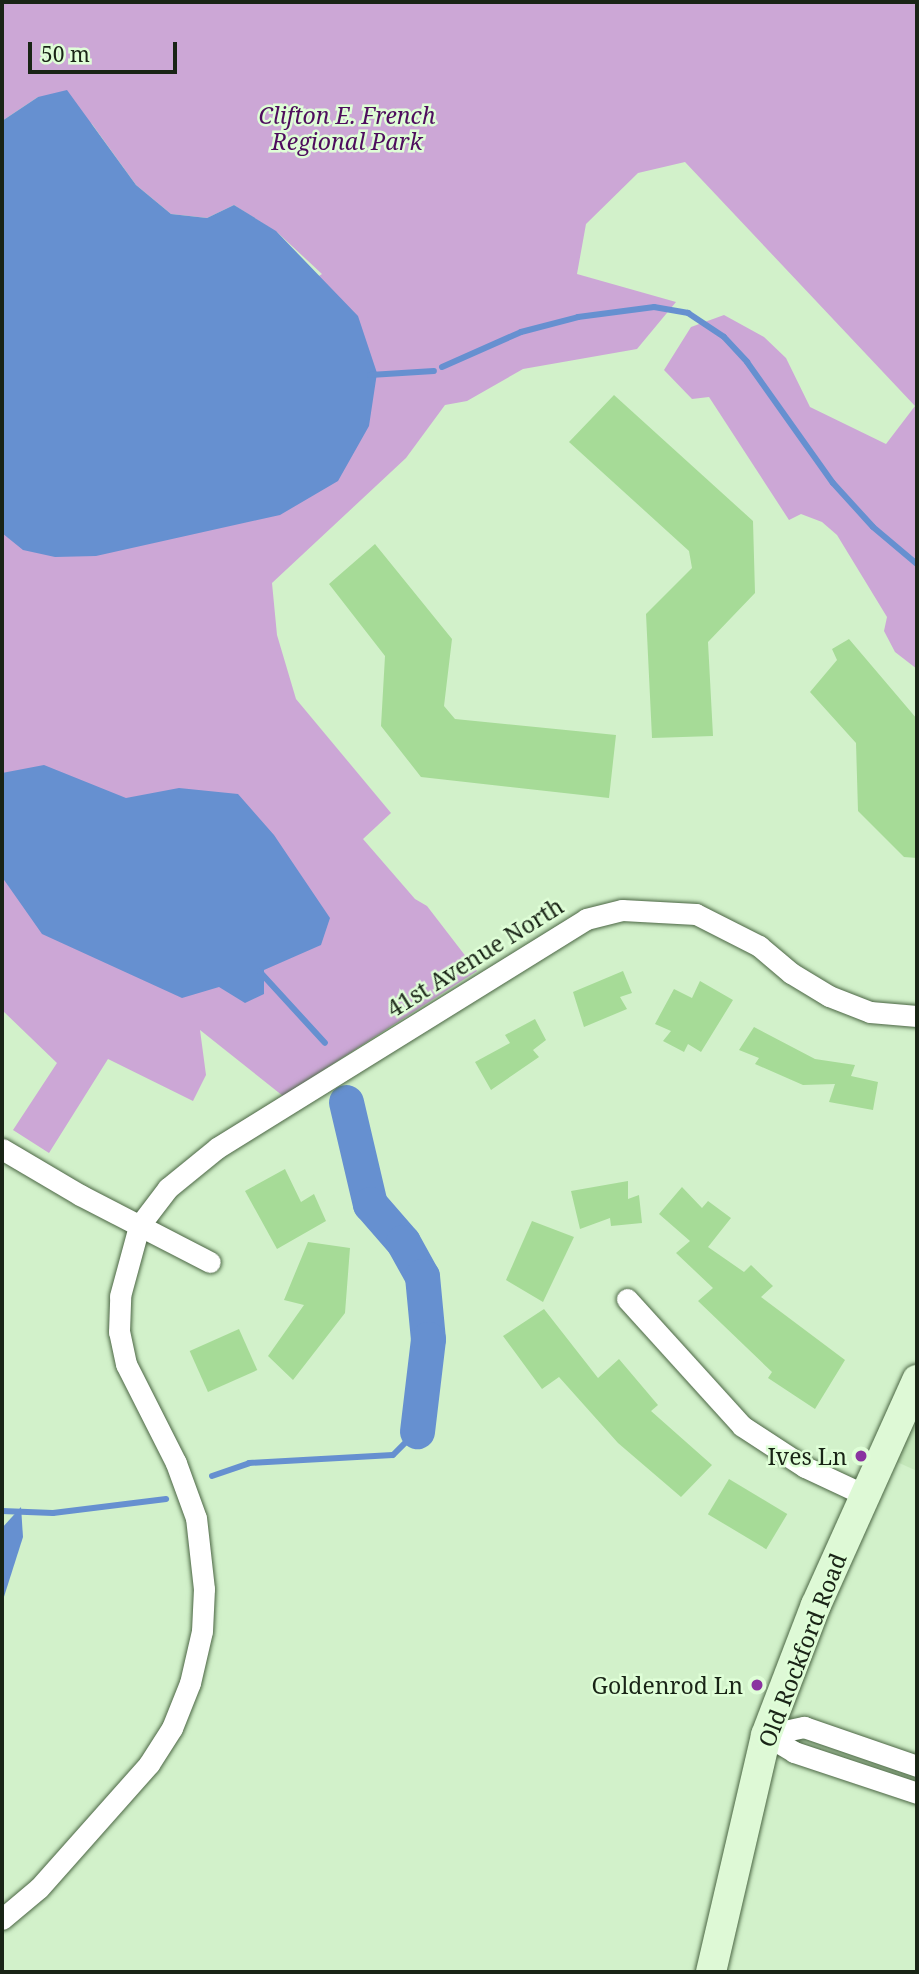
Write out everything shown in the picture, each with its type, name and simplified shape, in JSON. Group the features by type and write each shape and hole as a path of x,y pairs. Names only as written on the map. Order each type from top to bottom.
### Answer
{"street":[{"name":"41st Avenue North","path":"2,1919 48,1878 149,1763 172,1728 190,1683 202,1631 204,1588 196,1518 176,1463 126,1364 119,1332 120,1296 139,1226 168,1188 195,1162 586,919 622,910 696,914 760,946 791,973 829,996 870,1012 917,1016"},
{"path":"4,1154 210,1262"},
{"path":"627,1298 742,1426 805,1467 865,1495"},
{"name":"Old Rockford Road","path":"711,1972 766,1735 865,1495 917,1381"},
{"path":"766,1735 804,1727 917,1766"},
{"path":"766,1735 794,1752 917,1793"}],"shaded area":[{"path":"917,1416 917,1471 897,1462"}],"green space":[{"name":"Clifton E. French Regional Park","path":"2,2 917,2 917,669 895,652 884,631 887,617 837,535 822,522 801,514 789,520 709,397 692,399 664,370 691,327 724,315 764,337 786,358 810,407 886,444 915,406 685,162 638,173 586,224 577,274 676,302 637,349 523,369 467,401 445,405 406,458 272,583 277,635 296,699 391,813 363,839 415,899 427,906 477,971 283,1096 200,1030 206,1075 193,1101 108,1059 49,1153 13,1130 57,1063 2,1010 2,486 322,274 278,233 234,205 207,218 171,214 136,185 92,124 38,97 2,121"}],"water":[{"path":"67,90 136,185 171,214 207,218 234,205 276,231 358,316 377,373 369,426 338,481 280,515 96,556 55,557 23,550 2,533 2,121 38,97"},
{"path":"44,765 126,798 179,788 238,794 274,835 330,918 321,945 264,970 264,994 245,1003 219,987 182,998 42,934 2,877 2,773"},
{"path":"21,1507 23,1537 2,1603 2,1528"}],"building":[{"path":"614,395 753,521 755,593 708,642 713,736 652,738 646,614 692,568 689,551 569,442"},
{"path":"375,544 452,639 444,706 455,719 616,735 609,798 421,777 381,726 385,656 329,584"},
{"path":"849,639 917,719 917,858 904,857 858,811 856,743 810,692 837,660 832,649"},
{"path":"623,971 632,993 620,997 627,1009 584,1027 573,992"},
{"path":"700,981 733,1000 701,1052 688,1044 684,1052 663,1041 671,1031 655,1024 674,989 692,998"},
{"path":"535,1019 546,1040 533,1050 539,1057 491,1090 475,1062 510,1043 505,1035"},
{"path":"754,1027 815,1059 855,1065 851,1076 878,1082 873,1110 829,1102 835,1084 803,1085 755,1064 759,1058 739,1050"},
{"path":"285,1169 301,1202 314,1194 326,1221 277,1249 245,1191"},
{"path":"628,1181 628,1199 639,1195 642,1223 611,1226 610,1218 580,1229 571,1191"},
{"path":"682,1187 702,1208 708,1201 731,1218 708,1247 744,1272 751,1265 773,1286 761,1297 845,1360 815,1409 768,1378 772,1372 698,1301 713,1288 676,1253 690,1241 659,1214"},
{"path":"532,1221 574,1237 543,1302 506,1280"},
{"path":"308,1242 350,1248 345,1313 293,1380 268,1356 304,1305 284,1300"},
{"path":"544,1309 598,1378 619,1359 658,1405 651,1411 712,1465 681,1497 618,1443 559,1377 542,1389 503,1336"},
{"path":"239,1329 257,1370 208,1392 190,1351"},
{"path":"729,1479 787,1514 766,1549 708,1514"}],"waterway":[{"path":"442,367 521,332 578,317 654,307 688,313 724,337 747,362 833,483 873,527 917,564"},
{"path":"370,375 434,371"},
{"path":"260,972 325,1043"},
{"path":"346,1102 370,1204 403,1242 422,1276 428,1339 417,1431"},
{"path":"212,1476 249,1463 393,1455 417,1431"},
{"path":"2,1511 53,1513 166,1499"}],"place":[{"name":"Ives Ln","path":"861,1456"},
{"name":"Goldenrod Ln","path":"757,1685"}]}
